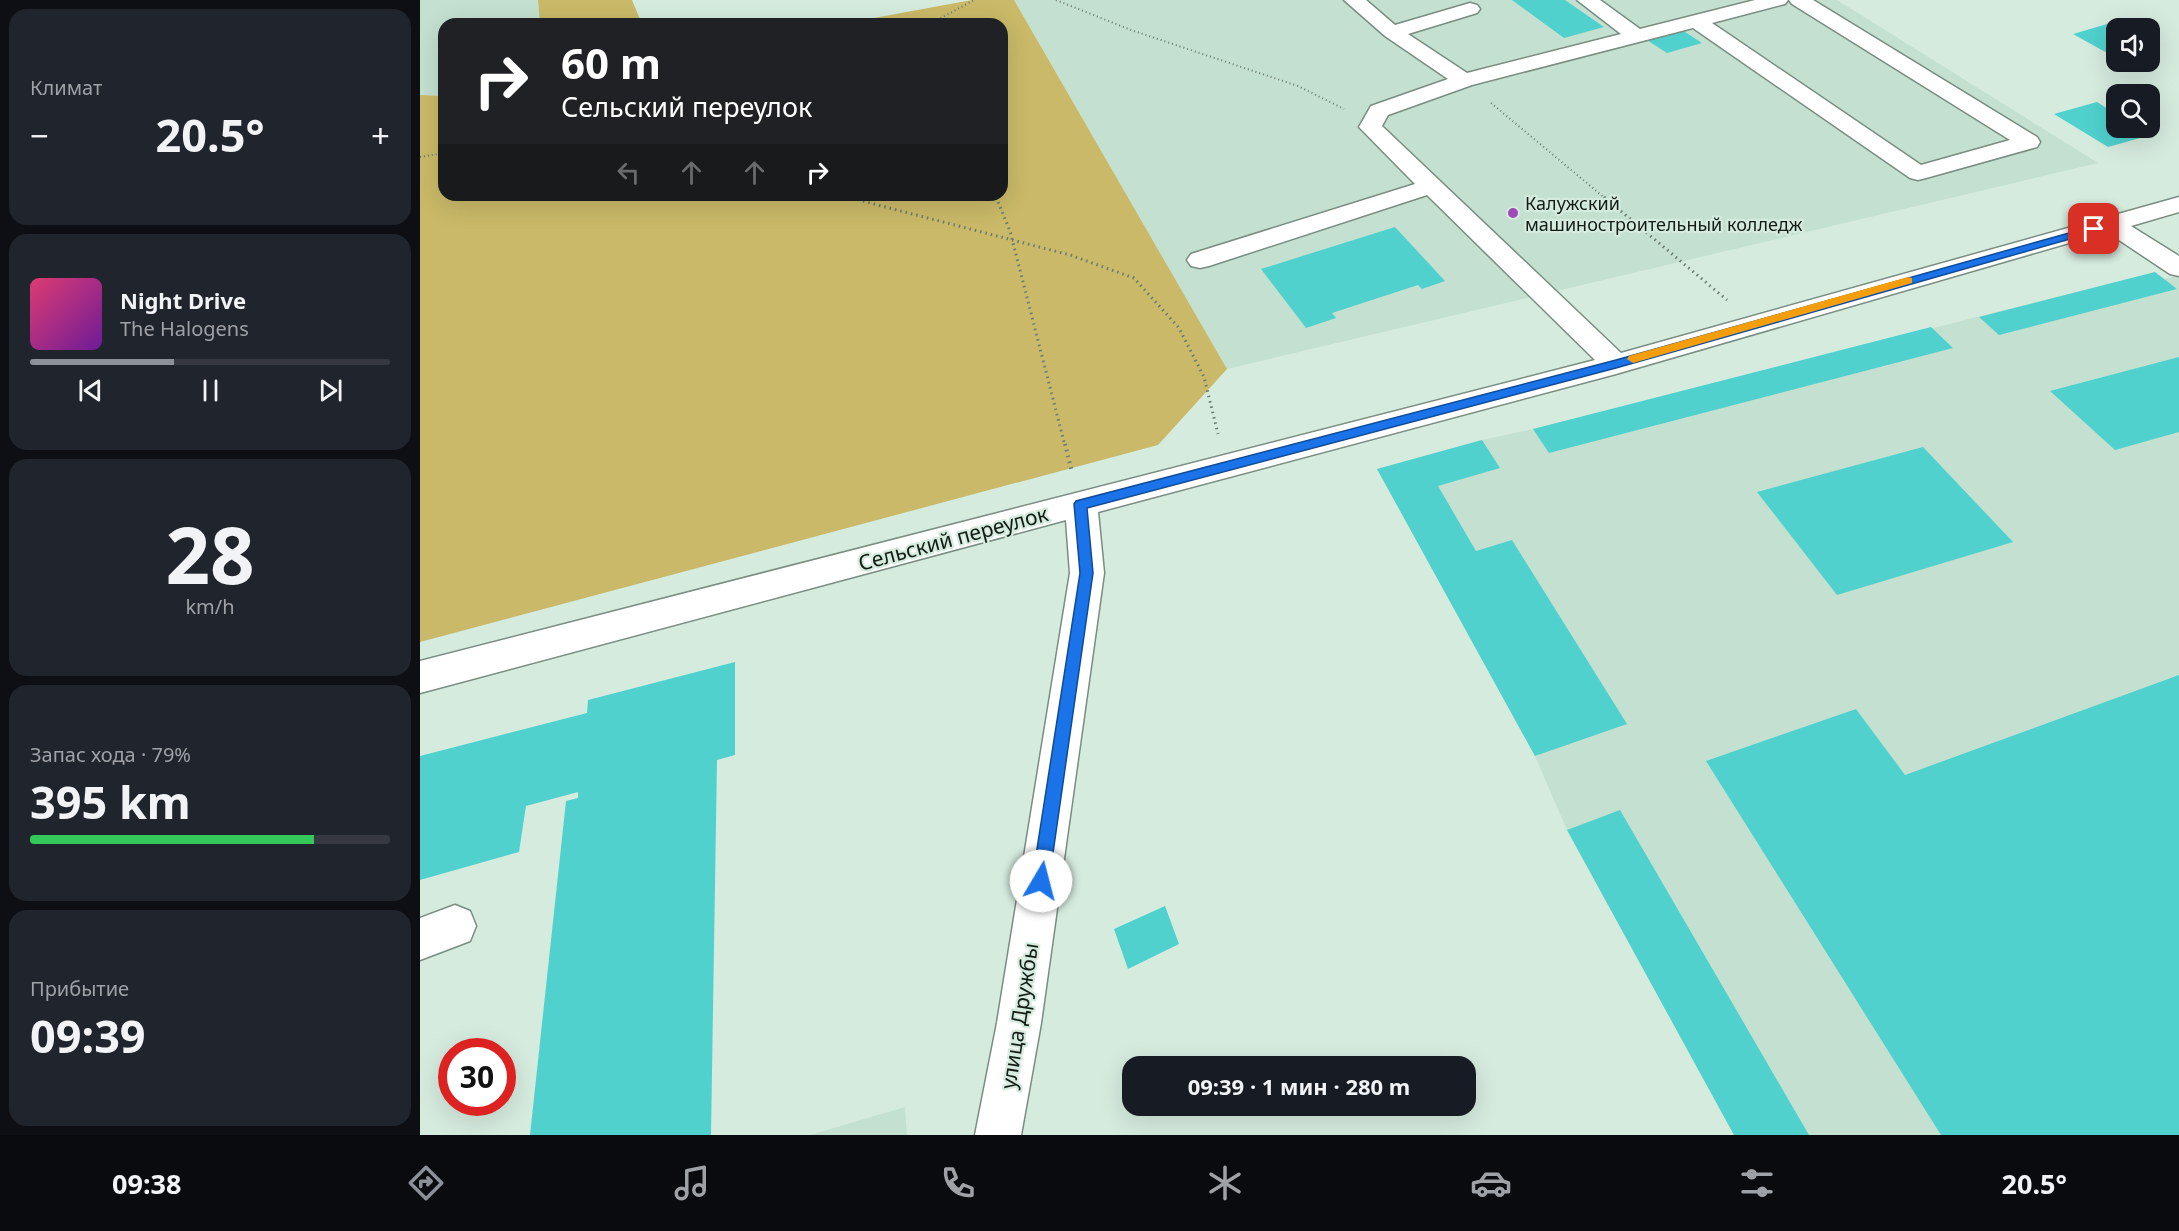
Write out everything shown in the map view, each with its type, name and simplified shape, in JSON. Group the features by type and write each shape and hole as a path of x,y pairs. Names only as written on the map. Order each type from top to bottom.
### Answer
{"street":[{"path":"1354,0 1392,32 1464,80"},
{"path":"1587,0 1637,36"},
{"path":"1616,364 1370,127 1379,111 1464,80 1778,0"},
{"path":"1696,21 1918,173 2029,142 1799,0"},
{"path":"1392,32 1470,9"},
{"path":"1200,260 1432,186"},
{"name":"Сельский переулок","path":"420,677 1616,364 2179,204"},
{"path":"2111,224 2179,268"},
{"name":"улица Дружбы","path":"998,1135 1019,1023 1087,573 1081,504"}],"path":[{"path":"941,18 974,0"},
{"path":"1056,0 1131,30 1298,86 1335,102 1370,127"},
{"path":"1464,80 1756,324"},
{"path":"420,158 438,154"},
{"path":"860,201 1013,242 1071,255 1134,278 1179,327 1204,377 1226,466"},
{"path":"997,201 1013,242 1081,504"}],"shaded area":[{"path":"420,0 538,0 540,18 438,18 438,96 420,95"},
{"path":"538,0 632,0 640,18 540,18"},
{"path":"972,0 1014,0 1227,369 1158,445 420,642 420,95 438,96 438,201 1008,201 1008,18 874,18"},
{"name":"Калужский машиностроительный колледж","path":"1014,0 1837,0 2098,163 1227,369"},
{"path":"2155,272 2164,279 2179,275 2179,1135 1734,1135 1567,830 1535,756 1377,469 1482,440"},
{"path":"905,1107 907,1135 810,1135"}],"building":[{"path":"1512,0 1565,0 1604,27 1564,38"},
{"path":"2106,24 2106,52 2073,34"},
{"path":"1682,30 1702,43 1667,53 1647,40"},
{"path":"2097,102 2106,108 2106,138 2140,138 2108,147 2054,114"},
{"path":"1395,227 1445,281 1422,289 1418,285 1332,313 1336,318 1306,328 1261,269"},
{"path":"2155,272 2177,289 1999,335 1979,317"},
{"path":"1931,327 1953,348 1549,453 1533,429"},
{"path":"2179,357 2179,432 2115,450 2050,391"},
{"path":"1482,440 1500,468 1438,486 1476,551 1512,540 1627,724 1535,756 1377,469"},
{"path":"1923,447 2013,542 1837,595 1757,492"},
{"path":"735,662 735,755 717,760 711,1135 530,1135 566,801 578,798 578,792 526,806 519,852 420,880 420,756 587,713 588,700"},
{"path":"2179,675 2179,1135 1941,1135 1706,761 1856,709 1905,775"},
{"path":"1620,810 1809,1135 1734,1135 1567,830"},
{"path":"1165,906 1179,944 1128,969 1114,929"}],"slow traffic":[{"path":"1633,359 1908,280"}],"place":[{"name":"Калужский машиностроительный колледж","path":"1513,213"}],"route":[{"path":"1041,881 1087,573 1081,504 1616,364 2094,229"}]}
